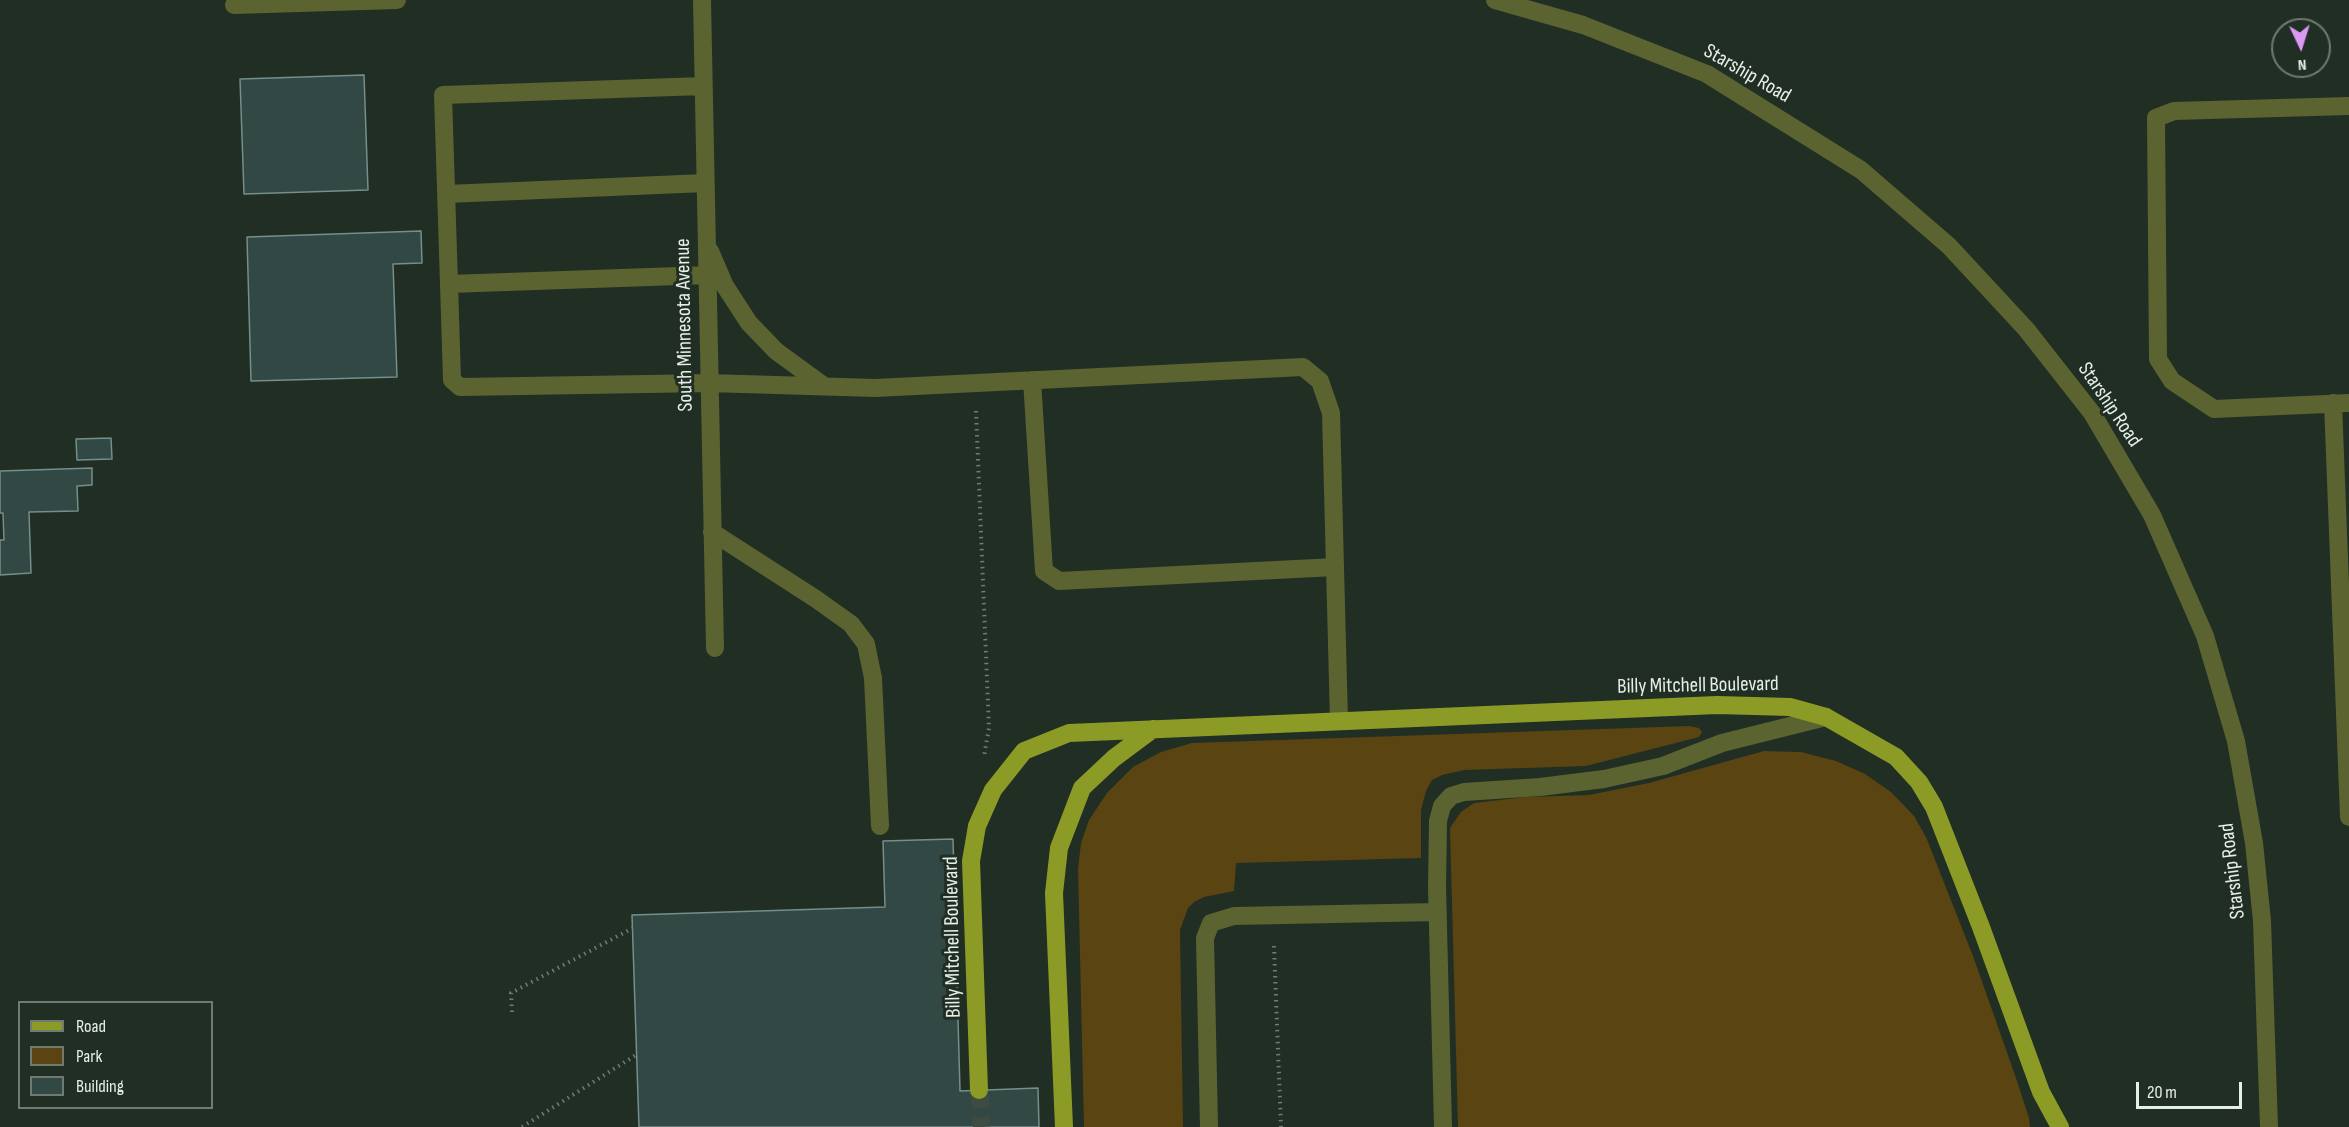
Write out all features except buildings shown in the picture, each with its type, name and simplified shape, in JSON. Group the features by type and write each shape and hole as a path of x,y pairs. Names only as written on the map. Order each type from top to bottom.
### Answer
{"main road":[{"name":"Billy Mitchell Boulevard","path":"980,1090 971,861 977,826 993,790 1024,751 1069,733 1717,705 1790,707 1826,717 1896,757 1919,782 1934,807 1981,927 2041,1092 2060,1127"},
{"path":"1064,1127 1054,893 1059,848 1082,788 1114,758 1153,729"},
{"path":"2041,1092 2046,1127"}],"street":[{"path":"234,5 397,0"},
{"name":"South Minnesota Avenue","path":"702,0 715,648"},
{"name":"Starship Road","path":"1495,0 1583,25 1707,74 1861,170 1949,246 2026,329 2092,413 2152,515 2205,636 2236,741 2254,843 2262,921 2269,1127"},
{"path":"703,86 443,95 452,380 460,387 709,383 875,387 1303,367 1320,381 1330,413 1339,721"},
{"path":"2349,106 2174,111 2156,118 2158,359 2172,381 2214,409 2341,403 2349,817"},
{"path":"447,194 705,183"},
{"path":"706,241 725,286 748,323 776,351 824,386"},
{"path":"449,284 707,275"},
{"path":"1032,380 1044,571 1059,581 1335,567"},
{"path":"712,532 851,624 866,644 873,678 880,826"},
{"path":"1443,1127 1437,912 1438,821 1442,806 1451,796 1464,792 1540,787 1604,779 1663,766 1722,743 1826,717"},
{"path":"1209,1127 1205,938 1211,923 1234,916 1437,912"}],"path":[{"path":"975,383 989,729 983,760"},
{"path":"512,1012 511,993 633,928"},
{"path":"1274,946 1281,1127"},
{"path":"522,1127 636,1055"}],"green space":[{"path":"1689,726 1699,728 1702,732 1699,737 1586,766 1464,770 1442,775 1432,780 1426,791 1421,810 1421,858 1236,863 1234,891 1204,897 1194,902 1188,908 1180,930 1183,1127 1084,1127 1078,869 1081,843 1089,820 1107,793 1133,767 1161,752 1192,743"},
{"path":"1764,751 1801,752 1836,761 1865,774 1891,792 1914,816 1926,837 1973,956 2016,1078 2030,1127 1458,1127 1450,828 1461,812 1474,803 1526,797 1589,795 1649,783"}],"tunnel":[{"path":"979,1090 982,1127"}]}
